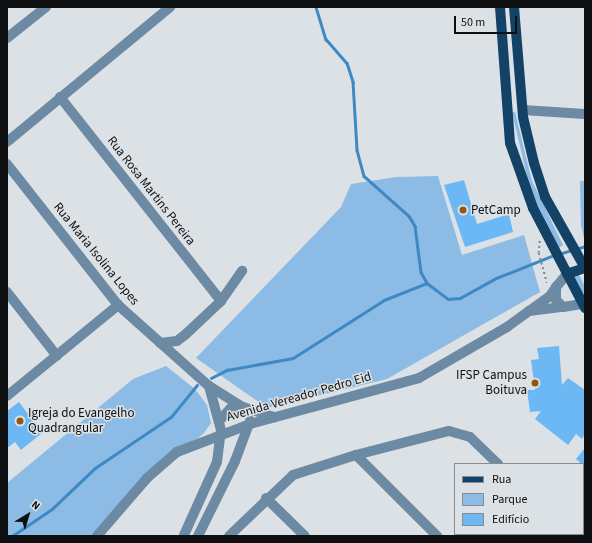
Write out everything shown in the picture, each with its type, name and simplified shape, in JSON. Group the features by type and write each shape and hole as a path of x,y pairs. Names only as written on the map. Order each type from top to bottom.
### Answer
{"main road":[{"path":"500,7 510,143 533,208 584,305"},
{"path":"514,7 523,110 545,197 569,242 583,264 565,271"}],"street":[{"path":"7,38 46,7"},
{"path":"7,142 170,7"},
{"name":"Rua Rosa Martins Pereira","path":"60,97 221,301"},
{"path":"523,110 585,114"},
{"name":"Rua Maria Isolina Lopes","path":"7,164 118,305 208,386 243,407 274,417"},
{"path":"160,343 177,341 221,301 242,271"},
{"name":"Avenida Vereador Pedro Eid","path":"97,536 162,463 177,452 250,424 419,378 529,311 556,287 565,271"},
{"path":"556,287 556,300 563,307"},
{"path":"7,292 58,356"},
{"path":"7,396 58,356 118,305"},
{"name":"Avenida Vereador Pedro Eid","path":"529,311 584,305"},
{"name":"Rua Maria Isolina Lopes","path":"186,536 218,462 221,434 220,420 208,386"},
{"path":"198,536 250,424 243,407 230,408 220,420"},
{"path":"229,536 266,498 304,470 356,455 449,431 470,437 497,463"},
{"path":"356,455 437,536"},
{"path":"208,486 220,491"},
{"path":"266,498 305,536"}],"path":[{"path":"539,254 543,265"}],"green space":[{"path":"512,112 515,112 532,181 563,245 557,249 530,189"},
{"path":"438,176 462,255 524,235 540,292 387,379 267,408 196,358 341,207 351,184 396,177"},
{"path":"580,181 585,181 585,242 581,226"},
{"path":"578,273 585,286 585,297 571,276"},
{"path":"166,366 195,389 207,405 211,423 204,433 116,507 91,536 7,536 7,483 133,379"}],"building":[{"name":"PetCamp","path":"464,180 477,224 509,214 513,232 465,247 444,185"},
{"path":"559,346 562,385 568,378 585,390 585,434 582,439 576,434 568,445 535,419 541,411 530,412 527,390 535,390 531,360 539,359 537,348"},
{"name":"Igreja do Evangelho Quadrangular","path":"19,402 42,433 21,450 15,442 7,448 7,411"},
{"path":"585,448 585,467 584,463 580,463 576,459"}],"waterway":[{"path":"316,7 326,39 347,63 353,82 357,150 364,176 409,216 415,226 421,272 427,283 448,299 460,298 494,279 554,255"},
{"path":"576,249 585,246"},
{"path":"559,254 571,250"},
{"path":"211,378 227,370 293,358 384,300 427,283"},
{"path":"12,536 52,509 95,468 171,417 197,385"}],"place":[{"name":"PetCamp","path":"463,210"},
{"name":"IFSP Campus Boituva","path":"535,383"},
{"name":"Igreja do Evangelho Quadrangular","path":"20,421"}]}
